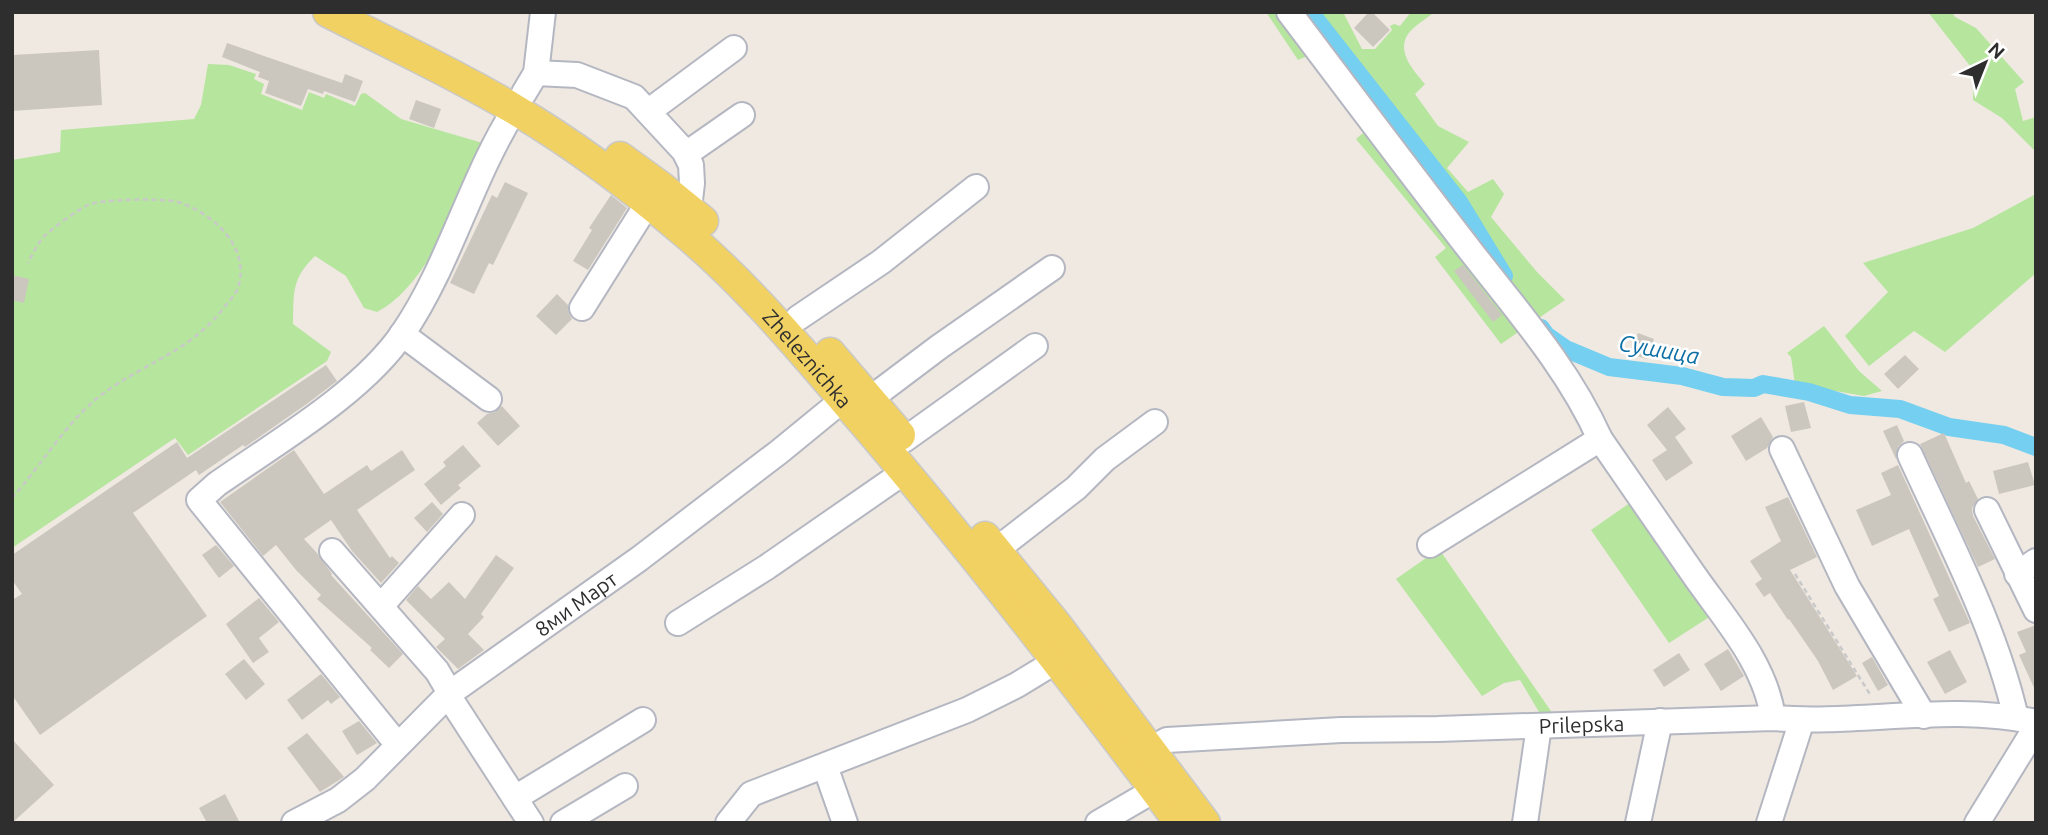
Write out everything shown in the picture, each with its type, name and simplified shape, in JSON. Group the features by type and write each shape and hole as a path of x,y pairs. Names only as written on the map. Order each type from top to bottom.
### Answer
{"main road":[{"name":"Zheleznichka","path":"328,12 525,92 620,181 681,229 784,330 904,440 1056,624 1165,785 1205,823"},
{"name":"Zheleznichka","path":"373,12 525,92 660,186 732,250 798,318 857,395 904,471 1058,660 1142,754"},
{"name":"Zheleznichka","path":"1165,785 1180,823"}],"street":[{"path":"397,744 199,499 356,386 402,334 432,283 493,144 525,92 543,12"},
{"path":"1289,12 1535,331 1600,439 1739,639 1765,682 1771,698 1773,718"},
{"path":"649,111 734,48"},
{"path":"525,92 577,75 634,97 686,154 691,165 692,183 689,209"},
{"path":"686,154 742,115"},
{"path":"798,318 881,262 976,187"},
{"path":"582,308 648,203"},
{"name":"8ми Март","path":"294,823 338,800 365,779 449,694 639,559 779,452 857,395 939,347 1052,268"},
{"path":"402,334 489,399"},
{"path":"904,440 1035,346"},
{"path":"996,550 1076,488 1105,459 1155,422"},
{"path":"1430,545 1600,439"},
{"path":"1782,449 1847,586 1924,716"},
{"path":"1910,455 1989,629 2009,687 2029,722 1977,823"},
{"path":"678,623 778,559 904,471"},
{"path":"1987,510 2026,567 2036,610"},
{"path":"380,606 462,515"},
{"path":"332,551 437,671 531,823"},
{"path":"729,823 751,794 967,710 1017,685 1058,660"},
{"name":"Prilepska","path":"1142,754 1167,740 1341,730 1968,715 2029,722"},
{"path":"515,798 643,720"},
{"path":"1769,823 1802,720"},
{"path":"1638,823 1660,721"},
{"path":"1525,823 1539,726"},
{"path":"825,766 845,823"},
{"path":"1098,823 1165,785"},
{"path":"563,823 625,786"}],"path":[{"path":"12,498 89,403 113,386 179,350 212,324 238,290 241,267 237,248 224,231 205,216 177,201 128,200 89,204 43,238 27,263"},
{"path":"1794,573 1881,717"}],"green space":[{"path":"1266,12 1343,12 1362,49 1375,49 1392,30 1390,26 1400,26 1411,12 1435,12 1408,34 1404,48 1408,61 1425,84 1415,94 1438,126 1469,142 1447,168 1468,192 1493,179 1504,194 1491,217 1537,272 1565,300 1501,344 1435,257 1446,248 1356,139 1374,124 1317,52 1298,60"},
{"path":"1928,12 1952,12 1955,17 1976,28 2024,82 2015,89 2023,121 2036,117 2036,152 2002,118 1973,100 1974,71"},
{"path":"208,64 229,65 256,74 254,79 264,84 261,94 302,110 309,92 324,98 326,94 355,106 361,94 365,93 401,119 486,144 428,261 395,299 377,312 364,308 346,276 315,256 307,264 295,287 293,324 331,352 327,361 188,455 175,438 12,548 12,160 60,152 61,130 194,119 201,105"},
{"path":"2036,190 2036,273 1945,352 1914,331 1869,366 1845,336 1888,292 1863,263 1973,228 2034,195"},
{"path":"1824,326 1859,371 1882,391 1864,396 1795,384 1791,357 1787,353"},
{"path":"1634,500 1714,614 1669,643 1591,530"},
{"path":"1439,549 1555,717 1542,717 1520,680 1504,683 1482,696 1396,579"}],"building":[{"path":"1369,12 1390,30 1373,47 1354,28"},
{"path":"227,43 342,83 345,74 363,81 355,102 324,91 323,94 308,89 301,106 265,93 269,81 258,77 260,72 222,57"},
{"path":"99,50 102,105 12,111 12,55"},
{"path":"416,100 441,109 434,128 409,119"},
{"path":"505,182 528,193 493,265 489,263 474,294 450,283 492,195 497,198"},
{"path":"611,195 627,208 588,270 573,261 592,230 589,228"},
{"path":"1463,265 1502,315 1493,322 1454,271"},
{"path":"12,275 29,279 24,303 12,300"},
{"path":"557,294 568,305 572,319 556,335 536,316"},
{"path":"1638,333 1654,339 1647,359 1630,354"},
{"path":"1905,355 1919,369 1898,389 1884,374"},
{"path":"326,365 337,381 245,447 243,445 199,475 196,470 133,513 207,616 40,735 12,695 12,600 22,594 12,580 12,555 177,442 187,458"},
{"path":"1804,402 1811,428 1791,432 1785,406"},
{"path":"502,406 520,426 498,446 477,423"},
{"path":"1668,407 1686,429 1675,437 1693,463 1666,481 1652,460 1667,450 1647,425"},
{"path":"1761,417 1773,437 1767,448 1746,461 1731,436"},
{"path":"1897,425 1904,441 1898,447 1896,459 1883,431"},
{"path":"1944,433 1966,483 1969,481 1978,499 1972,508 1973,516 1995,559 1978,567 1920,444"},
{"path":"463,445 481,466 458,485 461,488 441,505 424,484 446,466 443,462"},
{"path":"294,450 324,494 367,465 371,471 402,450 415,470 357,510 390,558 392,556 399,563 381,583 352,551 331,520 304,539 331,575 403,654 389,668 370,650 372,648 317,599 321,595 276,545 263,556 220,502"},
{"path":"2028,462 2035,485 1999,494 1993,471"},
{"path":"1898,465 1970,623 1949,632 1933,599 1939,596 1909,529 1872,546 1856,510 1891,495 1881,473"},
{"path":"1788,497 1817,557 1790,570 1857,676 1833,690 1818,661 1770,593 1764,597 1755,584 1762,579 1750,561 1781,541 1765,507"},
{"path":"432,502 443,514 427,532 414,518"},
{"path":"216,545 234,566 219,578 202,555"},
{"path":"496,555 514,568 481,614 484,617 468,634 484,650 458,669 436,647 445,639 406,600 418,586 431,599 449,582 465,599"},
{"path":"259,598 279,622 259,638 269,652 253,663 226,624"},
{"path":"2036,625 2036,692 2019,655 2026,652 2017,632"},
{"path":"1728,649 1744,676 1721,691 1704,664"},
{"path":"1950,650 1967,682 1945,694 1927,662"},
{"path":"1679,653 1690,670 1664,687 1653,670"},
{"path":"1872,657 1888,685 1878,691 1862,663"},
{"path":"244,659 265,684 246,700 225,674"},
{"path":"321,674 340,697 331,704 328,700 302,720 287,700"},
{"path":"359,721 377,743 357,755 342,731"},
{"path":"307,733 344,777 320,792 287,748"},
{"path":"12,739 54,785 12,823"},
{"path":"225,794 240,823 207,823 199,808"}],"waterway":[{"name":"Сушица","path":"1310,12 1459,202 1504,276"},
{"name":"Сушица","path":"1541,328 1546,335 1566,349 1609,367 1682,376 1723,387 1754,388 1763,384 1809,392 1850,405 1900,409 1949,427 2004,435 2036,447"}]}
